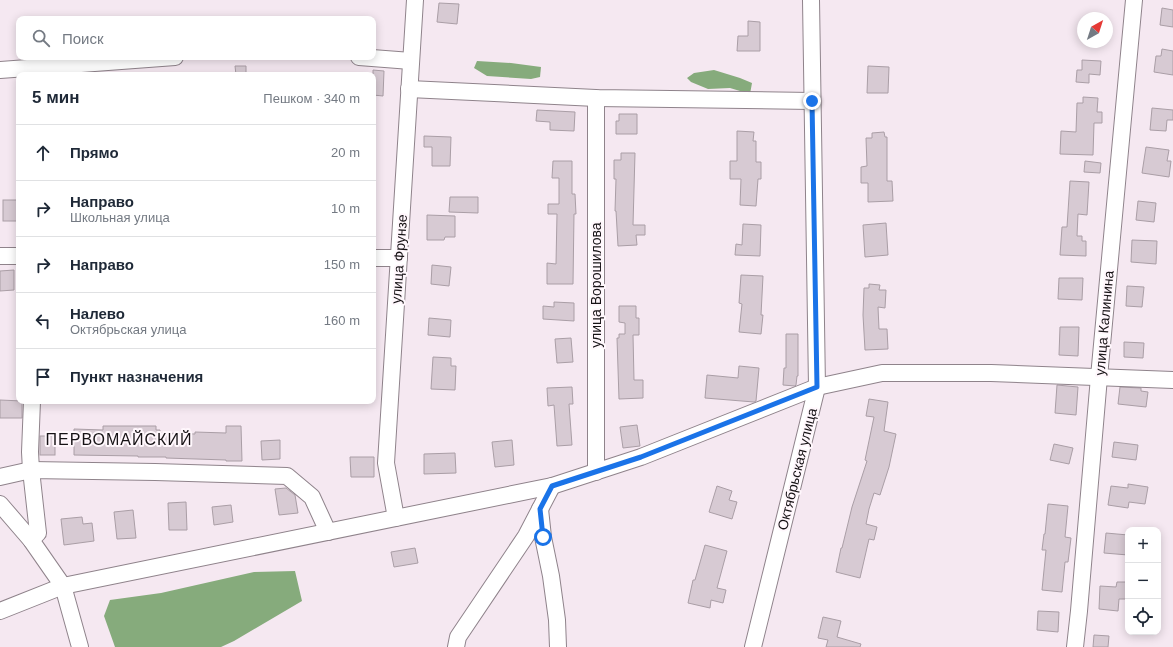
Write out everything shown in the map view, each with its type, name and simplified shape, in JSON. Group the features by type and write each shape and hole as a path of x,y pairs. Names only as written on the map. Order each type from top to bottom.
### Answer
{"street":[{"name":"улица Фрунзе","path":"396,518 386,463 415,0"},
{"name":"Октябрьская улица","path":"753,647 817,387 811,0"},
{"name":"улица Калинина","path":"1074,647 1079,611 1134,0"},
{"path":"376,59 411,62"},
{"path":"0,70 135,60"},
{"path":"409,89 596,98 812,101"},
{"name":"улица Ворошилова","path":"596,98 596,472"},
{"path":"0,256 16,256"},
{"path":"376,258 399,258"},
{"path":"0,611 63,586 552,486 641,457 817,387 882,373 991,373 1173,380"},
{"path":"31,540 38,533 30,452 32,404"},
{"path":"0,477 31,470 287,476 312,497 328,532"},
{"path":"456,647 458,638 526,536 552,486"},
{"path":"0,504 31,540 63,586 80,647"},
{"path":"540,509 543,537 551,576 557,620 558,647"}],"shaded area":[{"path":"477,61 541,67 540,77 531,79 487,76 474,68"},
{"path":"714,70 752,83 750,94 730,88 708,89 691,82 687,78 694,73"},
{"path":"295,571 302,601 234,641 221,647 115,647 104,616 110,600 161,593 254,572"}],"building":[{"path":"439,3 459,4 457,24 437,22"},
{"path":"1162,8 1173,10 1173,27 1160,25"},
{"path":"748,21 760,22 760,51 737,51 738,36 748,36"},
{"path":"1162,49 1173,51 1173,75 1154,72 1156,56 1161,56"},
{"path":"1082,60 1101,61 1100,75 1089,74 1089,83 1076,82 1077,70 1082,70"},
{"path":"235,66 246,66 246,72 236,72"},
{"path":"868,66 889,67 888,93 867,93"},
{"path":"373,70 384,71 383,96 376,95 376,72 373,72"},
{"path":"1083,97 1098,98 1097,112 1102,112 1102,123 1094,123 1093,155 1060,154 1061,131 1076,132 1077,103 1083,103"},
{"path":"1152,108 1173,110 1173,120 1167,120 1166,131 1150,130"},
{"path":"537,110 575,112 574,131 550,130 550,122 536,121"},
{"path":"619,114 637,114 637,134 616,134 616,121 619,121"},
{"path":"737,131 754,132 753,141 756,141 756,162 761,162 761,179 758,179 756,206 740,205 741,179 730,179 730,161 737,161"},
{"path":"884,132 885,137 887,137 887,181 892,181 893,201 868,202 868,183 861,183 861,167 867,166 866,138 872,138 872,133"},
{"path":"424,136 451,137 450,166 432,166 432,147 424,147"},
{"path":"1146,147 1169,150 1167,161 1171,161 1169,177 1142,173"},
{"path":"621,153 635,153 633,225 645,225 645,235 636,235 637,245 618,246 615,211 616,179 614,179 614,160 621,160"},
{"path":"553,161 572,161 572,194 575,194 576,214 574,214 573,284 547,284 547,263 556,264 557,214 548,214 548,204 559,204 559,178 552,178"},
{"path":"1085,161 1101,163 1100,173 1084,172"},
{"path":"1070,181 1089,182 1087,215 1078,214 1077,236 1082,236 1082,241 1086,241 1086,256 1060,255 1062,227 1067,227"},
{"path":"450,197 478,197 478,213 449,212"},
{"path":"3,200 16,200 16,221 3,221"},
{"path":"1138,201 1156,203 1154,222 1136,220"},
{"path":"427,215 455,216 455,237 445,237 444,240 427,240"},
{"path":"886,223 888,255 865,257 863,225"},
{"path":"743,224 761,225 760,256 735,255 736,244 742,245"},
{"path":"1132,240 1157,241 1156,264 1131,262"},
{"path":"432,265 451,267 449,286 431,284"},
{"path":"14,270 14,290 0,291 0,271"},
{"path":"741,275 763,276 761,315 763,315 761,334 739,332 742,304 739,303"},
{"path":"1059,278 1083,278 1082,300 1058,299"},
{"path":"869,284 880,285 879,290 886,290 885,308 878,307 879,329 887,329 888,349 865,350 863,315 864,288 869,288"},
{"path":"1127,286 1144,287 1142,307 1126,306"},
{"path":"554,302 574,303 574,321 543,319 543,306 554,307"},
{"path":"619,306 636,306 636,318 639,318 639,335 633,335 634,380 643,380 643,398 619,399 617,338 619,338 619,334 625,334 625,323 619,322"},
{"path":"429,318 451,320 450,337 428,335"},
{"path":"1060,327 1079,327 1078,356 1059,355"},
{"path":"786,334 798,334 798,376 795,386 783,385 784,368 786,368"},
{"path":"571,338 573,362 557,363 555,339"},
{"path":"1124,342 1144,343 1143,358 1124,357"},
{"path":"433,357 451,358 451,366 456,366 455,390 431,389"},
{"path":"739,366 759,368 756,401 705,398 707,375 738,378"},
{"path":"1057,385 1078,387 1076,415 1055,413"},
{"path":"572,387 573,404 569,404 572,445 557,446 554,405 548,406 547,388"},
{"path":"1120,387 1141,388 1141,391 1148,392 1146,407 1118,404"},
{"path":"869,399 888,402 884,431 896,434 889,467 880,495 874,493 869,509 866,524 877,527 874,540 869,539 860,578 836,572 852,507 867,461 865,460 874,417 866,416"},
{"path":"0,400 16,401 16,404 22,404 22,418 0,418"},
{"path":"637,425 640,446 623,448 620,427"},
{"path":"103,426 156,426 156,430 160,430 160,433 195,434 195,432 226,433 226,426 241,426 242,461 138,456 74,455 74,429 103,430"},
{"path":"40,436 55,436 55,455 40,455"},
{"path":"280,440 280,459 262,460 261,441"},
{"path":"512,440 514,465 495,467 492,442"},
{"path":"1114,442 1138,445 1136,460 1112,457"},
{"path":"1054,444 1073,448 1069,464 1050,460"},
{"path":"455,453 456,473 424,474 424,454"},
{"path":"350,457 374,457 374,477 351,477"},
{"path":"1128,484 1148,487 1145,504 1129,502 1128,508 1108,505 1111,486 1128,488"},
{"path":"717,486 732,491 729,500 737,502 732,519 709,512"},
{"path":"286,488 295,495 298,513 279,515 275,489"},
{"path":"186,502 187,530 169,530 168,503"},
{"path":"1048,504 1068,506 1065,537 1071,538 1068,562 1065,562 1062,592 1042,590 1046,550 1042,550"},
{"path":"231,505 233,522 214,525 212,507"},
{"path":"133,510 136,538 117,539 114,512"},
{"path":"82,517 83,524 92,523 94,541 64,545 61,519"},
{"path":"1106,533 1125,535 1125,555 1104,553"},
{"path":"705,545 727,551 717,588 726,590 723,603 711,600 710,608 688,603 693,580 695,580"},
{"path":"415,548 418,563 394,567 391,552"},
{"path":"1117,582 1125,582 1125,599 1119,599 1118,611 1099,609 1100,586 1116,587"},
{"path":"1038,611 1059,612 1058,632 1037,630"},
{"path":"823,617 841,621 837,637 861,644 860,647 826,647 828,640 818,638"},
{"path":"1094,635 1109,636 1108,647 1093,647"}],"district":[{"name":"ПЕРВОМАЙСКИЙ","path":"119,439"}],"route":[{"path":"543,537 540,509 552,486 641,457 817,387 812,101"}]}
